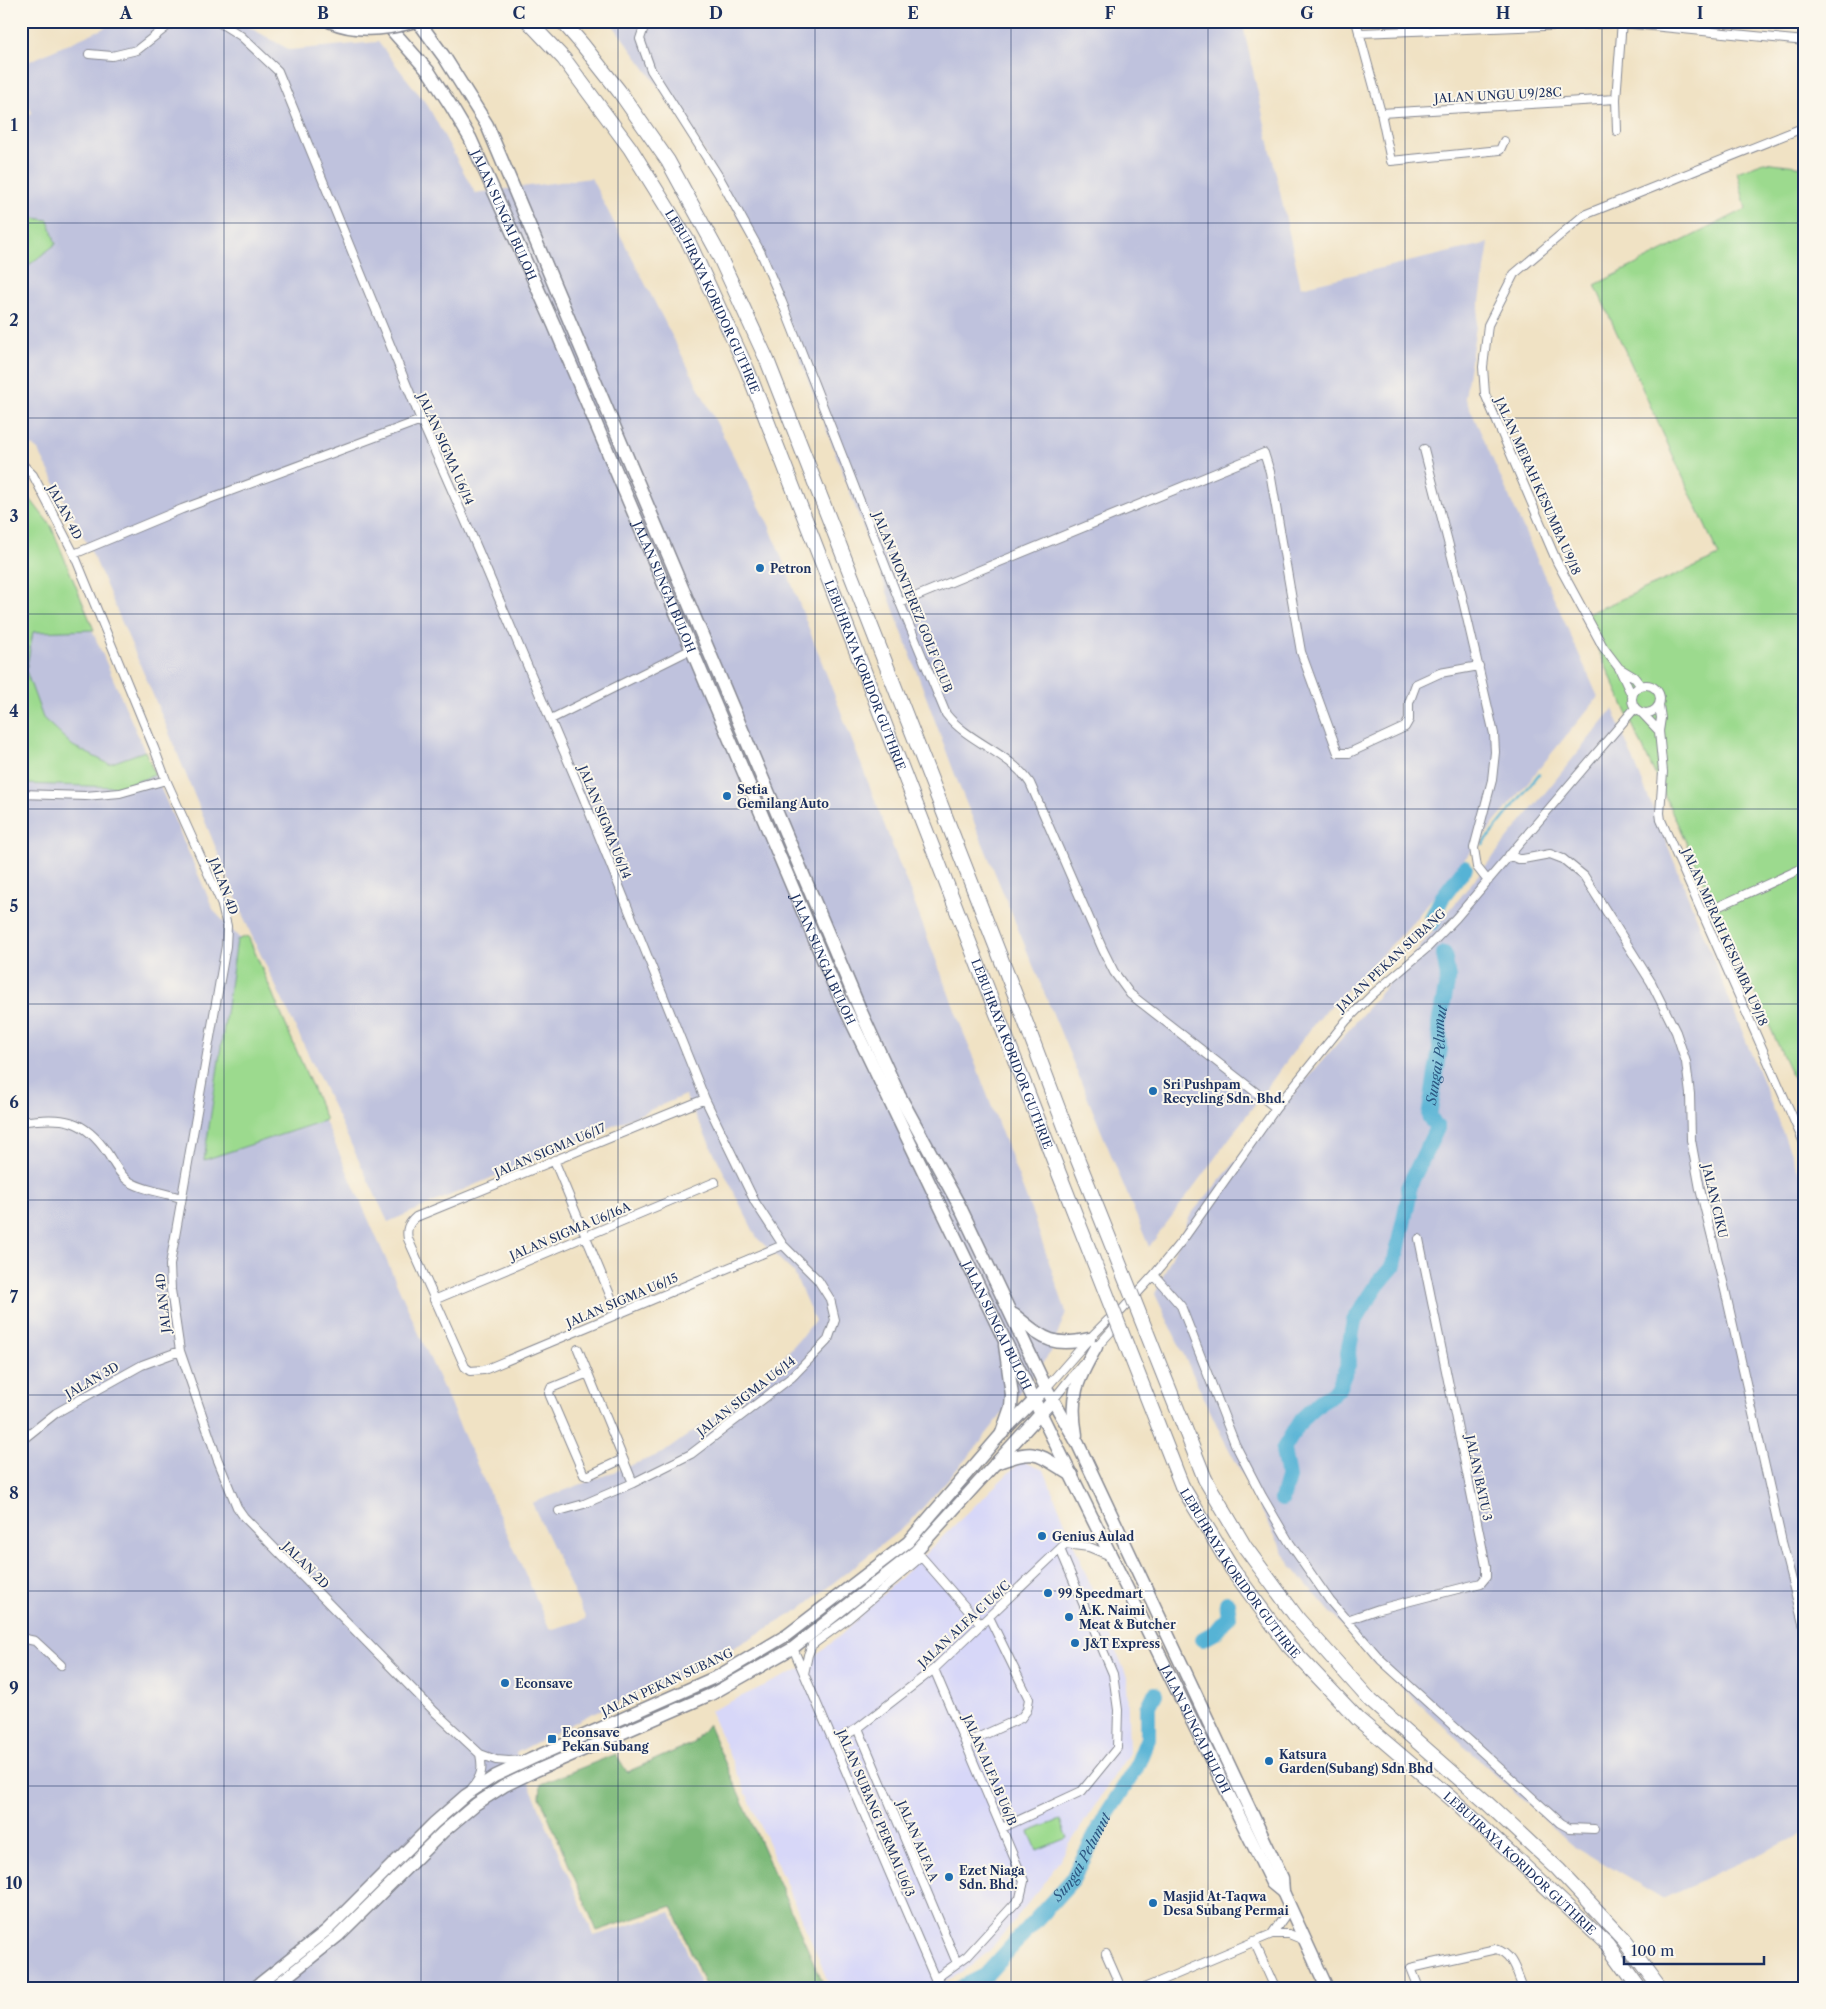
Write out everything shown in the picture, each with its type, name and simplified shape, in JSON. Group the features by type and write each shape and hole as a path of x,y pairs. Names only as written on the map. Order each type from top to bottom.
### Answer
{"highway":[{"path":"329,21 342,27 373,30 416,21"},
{"name":"JALAN SUNGAI BULOH","path":"384,21 428,72 470,138 554,325 834,985 1005,1340 1272,1883 1285,1896"},
{"name":"JALAN SUNGAI BULOH","path":"416,21 445,58 487,125 861,1012 899,1095 959,1205 1046,1388 1078,1444 1282,1878 1285,1896 1327,1988"},
{"name":"LEBUHRAYA KORIDOR GUTHRIE","path":"528,21 564,59 630,148 689,243 747,369 1048,1148 1182,1486 1232,1569 1288,1644 1358,1719 1460,1806 1607,1944 1639,1988"},
{"name":"LEBUHRAYA KORIDOR GUTHRIE","path":"562,21 619,91 668,161 716,249 767,360 1018,1001 1070,1140 1205,1479 1245,1546 1298,1619 1371,1701 1486,1802 1558,1869 1626,1941 1660,1988"},
{"path":"1011,1312 1038,1335 1048,1340 1060,1343 1092,1343 1074,1392 1073,1408 1078,1444"},
{"path":"1002,1434 1011,1407 1012,1395 1005,1354 1005,1340"},
{"path":"996,1463 1017,1455 1030,1453 1042,1456 1072,1475"}],"main road":[{"name":"JALAN PEKAN SUBANG","path":"254,1988 326,1930 434,1823 466,1795 495,1776 531,1759 718,1676 787,1635 908,1542 1002,1434 1046,1388"},
{"path":"273,1988 338,1936 443,1832 476,1804 504,1786 535,1771 712,1694 793,1648 918,1554 1053,1400"}],"street":[{"path":"89,54 112,56 137,50 174,21"},
{"name":"JALAN SIGMA U6/14","path":"217,21 240,36 278,71 420,420 551,719 704,1099 755,1202 783,1245 818,1280 830,1299 836,1320 828,1340 792,1377 691,1454 633,1483 584,1504 559,1511"},
{"name":"JALAN MONTEREZ GOLF CLUB","path":"646,21 640,39 651,70 719,177 761,253 946,714 958,727 1016,765 1030,783 1114,972 1130,994 1276,1108"},
{"path":"1356,21 1381,113 1391,160 1500,150 1504,141"},
{"path":"1359,34 1622,22 1805,40"},
{"path":"1617,130 1616,99 1622,22"},
{"name":"JALAN UNGU U9/28C","path":"1381,113 1616,99"},
{"name":"JALAN MERAH KESUMBA U9/18","path":"1619,668 1603,647 1557,562 1485,394 1483,366 1488,325 1514,274 1584,215 1805,127"},
{"path":"74,554 182,509 420,420"},
{"path":"1424,449 1478,666 1495,743 1492,780 1474,848 1477,867 1488,881"},
{"path":"900,603 1264,453 1270,472 1301,652 1338,753 1349,753 1405,727 1409,720 1409,703 1416,684 1440,673 1478,666"},
{"name":"JALAN 4D","path":"21,463 32,475 74,554 166,780 221,902 227,926 226,946 170,1264 171,1290 180,1351"},
{"path":"551,719 692,649"},
{"path":"1619,668 1634,677 1641,686"},
{"path":"1619,668 1638,710 1659,731"},
{"path":"1632,696 1635,690 1641,686 1648,685 1654,687 1659,692 1659,705 1654,711 1648,713 1638,710"},
{"name":"JALAN MERAH KESUMBA U9/18","path":"1659,705 1659,731 1663,772 1661,820 1805,1145"},
{"name":"JALAN PEKAN SUBANG","path":"1092,1343 1114,1328 1121,1311 1184,1238 1276,1108 1346,1021 1373,994 1427,948 1456,918 1509,855 1638,710"},
{"path":"21,794 85,796 120,793 166,780"},
{"name":"JALAN CIKU","path":"1509,855 1522,859 1550,854 1563,859 1584,876 1651,982 1676,1032 1686,1062 1690,1094 1691,1140 1700,1189 1782,1542 1805,1631"},
{"path":"1702,914 1805,867"},
{"name":"JALAN SIGMA U6/17","path":"434,1300 408,1239 407,1227 416,1217 704,1099"},
{"path":"21,1122 55,1119 74,1122 88,1130 102,1144 125,1179 133,1184 181,1198"},
{"path":"554,1160 618,1314"},
{"name":"JALAN SIGMA U6/16A","path":"434,1300 714,1182"},
{"name":"JALAN BATU 3","path":"1347,1620 1379,1609 1482,1583 1486,1577 1486,1566 1419,1239"},
{"name":"JALAN SIGMA U6/15","path":"434,1300 464,1367 470,1371 484,1370 783,1245"},
{"path":"1154,1275 1181,1306 1235,1444 1262,1496 1288,1542 1330,1601 1382,1660 1560,1823 1569,1828 1594,1830"},
{"path":"1046,1388 1092,1343"},
{"path":"1053,1400 1092,1343"},
{"path":"578,1349 633,1483"},
{"name":"JALAN 3D","path":"21,1441 56,1414 142,1365 180,1351"},
{"name":"JALAN 2D","path":"180,1351 217,1458 237,1507 244,1517 435,1712 480,1754 502,1761 531,1759"},
{"path":"588,1373 549,1390 557,1413 584,1475 587,1476 623,1460"},
{"path":"1002,1828 1082,1791 1118,1748 1118,1710 1114,1674 1060,1549 1065,1544 1074,1544 1089,1547 1112,1557"},
{"name":"JALAN ALFA C U6/C","path":"834,1742 858,1728 934,1669 1060,1549"},
{"path":"804,1674 812,1645 849,1618 918,1554 981,1625"},
{"path":"966,1743 1021,1718 1027,1710 1029,1699 989,1617"},
{"path":"21,1638 35,1641 61,1665"},
{"name":"JALAN SUBANG PERMAI U6/3","path":"793,1648 939,1988"},
{"name":"JALAN ALFA B U6/B","path":"934,1669 1024,1881 1020,1898 967,1956 957,1963"},
{"name":"JALAN ALFA A","path":"858,1728 957,1963"},
{"path":"466,1795 480,1778 483,1767 480,1754"},
{"path":"1272,1934 1284,1918 1285,1896"},
{"path":"1148,1987 1272,1934 1289,1934 1306,1941"},
{"path":"1254,1941 1275,1988"},
{"path":"1419,1988 1410,1968 1496,1948 1505,1951 1510,1958 1523,1988"},
{"path":"1106,1954 1121,1988"},
{"path":"935,1979 957,1963"}],"shaded area":[{"path":"120,21 238,21 290,50 378,42 428,106 475,193 591,178 769,525 1034,1218 1066,1312 1051,1352 973,1451 910,1522 799,1610 709,1662 589,1715 516,1753 594,1936 671,1912 702,1988 21,1988 21,500 52,538 214,911 248,947 550,1630 586,1619 532,1503 663,1453 764,1380 815,1321 794,1273 757,1238 685,1095 388,1222 250,932 165,723 94,557 38,450 21,437 21,118 32,113 21,86 21,65"},
{"path":"610,21 1242,21 1301,287 1489,243 1465,397 1598,697 1407,929 1317,1020 1149,1247 960,788 771,280 698,140"},
{"path":"1613,709 1805,1188 1805,1833 1662,1898 1568,1842 1367,1655 1291,1566 1222,1436 1155,1294 1191,1214 1419,948"},
{"path":"1021,1461 1044,1470 1127,1677 1129,1753 1046,1881 989,1951 962,1973 929,1988 830,1988 710,1711 802,1668 843,1633"}],"green space":[{"path":"1764,162 1805,167 1805,1104 1583,616 1719,556 1595,285 1746,209 1737,172"},
{"path":"21,216 48,220 56,244 21,271"},
{"path":"21,487 51,526 94,630 33,632 26,671 43,718 73,746 109,764 145,751 155,775 121,787 21,784"},
{"path":"248,936 326,1120 204,1160 237,940"},
{"path":"708,1724 825,1988 706,1988 672,1906 597,1931 540,1797 541,1784 616,1754 627,1772 693,1743"},
{"path":"1060,1820 1067,1838 1037,1850 1029,1832"}],"waterway":[{"path":"1483,844 1539,774"},
{"name":"Sungai Pelumut","path":"1433,922 1432,918 1442,898 1465,868"},
{"name":"Sungai Pelumut","path":"1282,1499 1288,1478 1283,1450 1301,1420 1321,1401 1338,1389 1349,1362 1348,1353 1354,1321 1378,1284 1394,1265 1409,1196 1408,1188 1437,1128 1429,1116 1440,1049 1439,1024 1448,978 1444,954"},
{"name":"Sungai Pelumut","path":"1203,1639 1216,1632 1229,1616 1227,1603"},
{"name":"Sungai Pelumut","path":"961,1988 985,1976 1072,1880 1107,1814 1136,1768 1148,1738 1148,1708 1155,1694"}],"place":[{"name":"Petron","path":"760,568"},
{"name":"Setia Gemilang Auto","path":"727,796"},
{"name":"Sri Pushpam Recycling Sdn. Bhd.","path":"1153,1091"},
{"name":"Genius Aulad","path":"1042,1536"},
{"name":"99 Speedmart","path":"1048,1593"},
{"name":"A.K. Naimi Meat & Butcher","path":"1069,1617"},
{"name":"J&T Express","path":"1075,1643"},
{"name":"Econsave","path":"505,1683"},
{"name":"Econsave Pekan Subang","path":"552,1739"},
{"name":"Katsura Garden(Subang) Sdn Bhd","path":"1269,1761"},
{"name":"Ezet Niaga Sdn. Bhd.","path":"949,1877"},
{"name":"Masjid At-Taqwa Desa Subang Permai","path":"1153,1903"}]}
